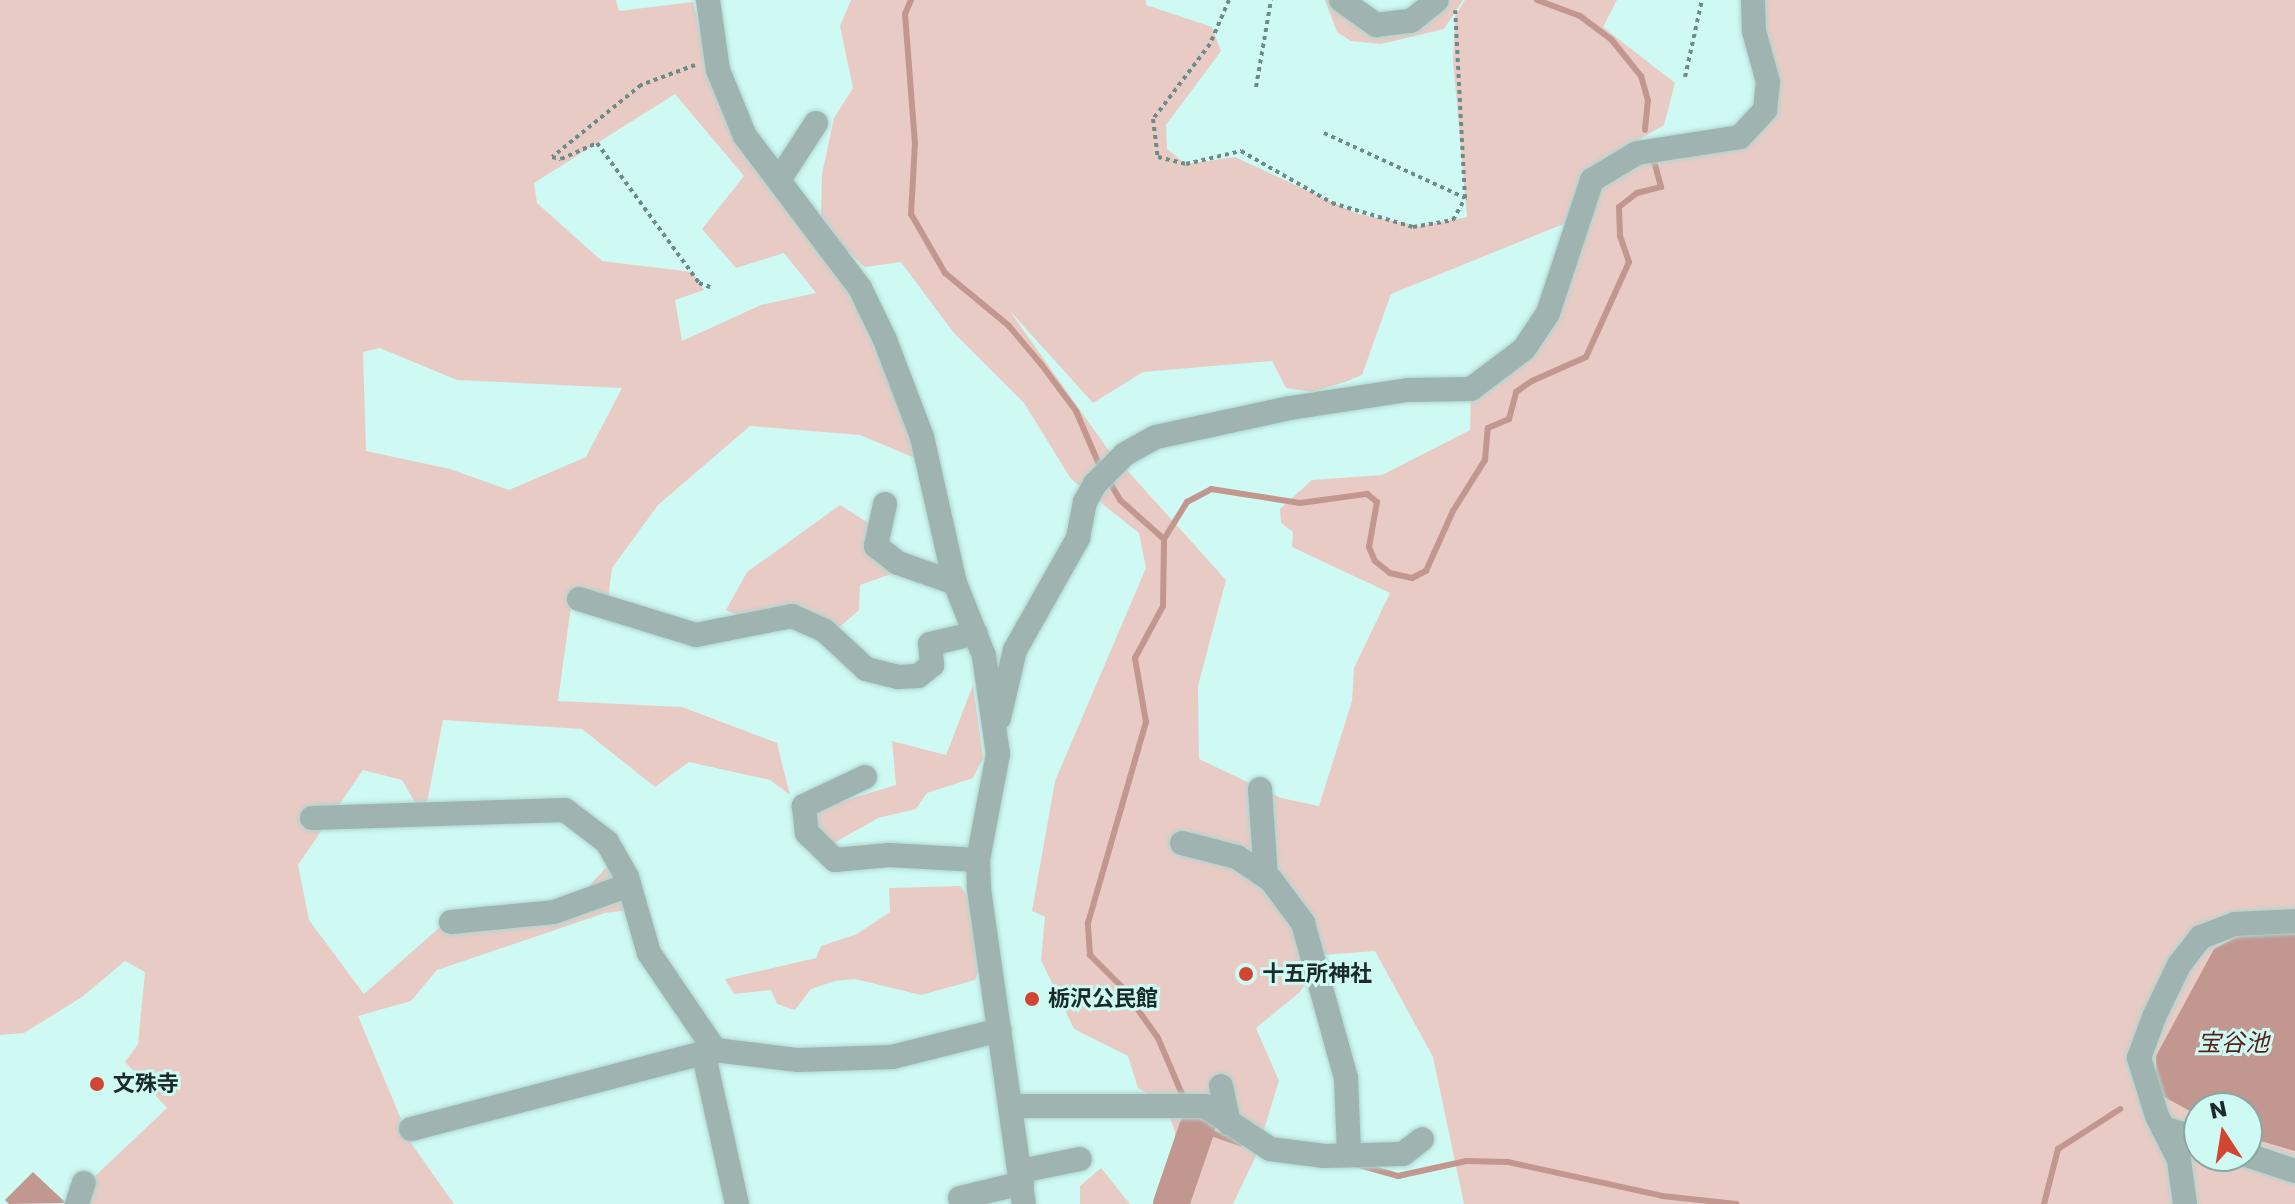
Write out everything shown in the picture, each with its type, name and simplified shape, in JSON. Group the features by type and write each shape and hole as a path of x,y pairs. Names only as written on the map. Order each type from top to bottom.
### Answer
{"street":[{"path":"708,0 716,58 726,97 745,136 860,288 885,340 922,437 955,583 976,633 997,726 998,754 978,860 1022,1186"},
{"path":"1341,0 1376,25 1411,21 1437,0"},
{"path":"997,726 1015,650 1078,538 1085,502 1113,466 1156,437 1205,426 1348,397 1471,389 1524,349 1548,313 1592,180 1637,153 1740,137 1765,110 1768,82 1754,31 1753,0"},
{"path":"779,180 816,123"},
{"path":"885,504 876,546 898,563 955,583"},
{"path":"579,599 696,635 792,616 825,631 866,669 898,677 918,676 932,665 930,644 976,633"},
{"path":"865,777 804,806 807,833 835,860 889,855 978,860"},
{"path":"1260,789 1266,877"},
{"path":"312,818 565,810 607,842 629,885 649,953 715,1050"},
{"path":"1182,843 1237,857 1266,877 1303,923 1346,1078 1349,1152"},
{"path":"451,922 554,912 629,885"},
{"path":"2185,1204 2179,1160 2163,1128 2139,1058 2179,965 2201,937 2235,924 2295,921"},
{"path":"411,1129 715,1050 798,1060 892,1057 1000,1030"},
{"path":"715,1050 705,1060 737,1204"},
{"path":"1221,1086 1229,1123"},
{"path":"1011,1106 1205,1106 1270,1149 1325,1156 1349,1152 1403,1154 1422,1139"},
{"path":"2163,1128 2183,1134"},
{"path":"960,1198 1022,1186 1080,1159"},
{"path":"2263,1160 2295,1171"}],"path":[{"path":"1229,0 1210,44 1153,119 1158,157 1186,164 1241,151 1332,203 1413,227 1453,220 1465,198 1454,0"},
{"path":"1256,87 1271,0"},
{"path":"1685,77 1702,0"},
{"path":"713,288 699,283 597,143 561,159 552,157 641,85 716,58"},
{"path":"1324,133 1465,198"}],"shaded area":[{"path":"0,0 616,0 619,11 693,2 719,99 858,308 922,461 860,435 750,426 658,505 612,568 606,615 571,606 558,701 682,707 777,743 790,795 770,780 689,762 655,787 582,729 443,720 424,818 402,780 363,770 298,865 309,920 364,994 439,928 569,908 611,862 628,910 605,913 437,970 411,1001 358,1016 411,1143 454,1204 88,1204 92,1179 167,1108 125,1062 138,1044 145,972 125,961 82,997 24,1033 0,1035","holes":["675,94 744,176 702,229 736,268 784,253 816,293 761,305 682,341 675,300 704,290 692,272 602,261 537,203 534,183","380,348 457,380 622,388 586,457 509,490 450,469 366,451 363,352"]},
{"path":"851,0 1146,0 1146,5 1212,27 1221,51 1166,125 1167,149 1186,164 1235,157 1358,214 1419,226 1467,217 1453,60 1455,16 1465,0 1617,0 1603,27 1675,83 1664,125 1590,169 1566,223 1391,294 1362,375 1345,382 1312,392 1286,388 1272,361 1143,372 1093,403 1009,310 1107,448 1226,580 1198,686 1199,759 1281,798 1319,806 1352,701 1354,668 1390,593 1292,547 1293,532 1281,523 1280,509 1312,480 1382,475 1470,430 1471,390 1524,349 1592,180 1620,161 1740,137 1765,110 1756,0 2295,0 2295,1204 1464,1204 1433,1057 1375,951 1324,955 1300,992 1256,1028 1279,1081 1255,1158 1233,1204 1163,1204 1175,1161 1175,1132 1166,1105 1138,1088 1128,1056 1074,1029 1041,960 1045,917 1032,911 1055,781 1146,568 1139,533 1071,479 1024,403 953,332 901,262 865,267 830,236 821,218 822,174 834,118 853,88 840,26"},
{"path":"1325,0 1336,0 1375,26 1437,0 1463,0 1444,29 1381,44 1351,41 1337,32"},
{"path":"840,505 873,526 894,573 860,585 859,610 835,631 751,622 726,610 747,572"},
{"path":"973,685 983,758 973,778 927,793 916,809 878,818 834,843 814,824 817,809 896,785 892,741 946,755"},
{"path":"960,886 972,902 982,963 975,980 921,995 855,979 835,981 811,989 795,1010 777,1004 771,990 734,994 725,979 816,958 821,946 857,934 890,912 889,888"},
{"path":"1101,1168 1130,1204 1080,1204 1080,1186"}],"water":[{"name":"宝谷池","path":"2295,921 2295,1151 2263,1142 2263,1092 2183,1092 2183,1107 2157,1093 2156,1056 2214,949 2263,923"},
{"path":"33,1172 66,1203 9,1204 5,1200"}],"waterway":[{"path":"911,0 905,14 915,143 911,214 945,273 1009,326 1041,364 1076,411 1101,469"},
{"path":"1537,0 1580,16 1611,39 1641,76 1648,100 1645,130"},
{"path":"1185,1101 1158,1038 1121,986 1090,955 1088,923 1146,722 1135,658 1163,606 1164,539 1187,502 1211,489 1300,503 1367,494 1377,502 1369,547 1375,561 1390,573 1412,578 1426,571 1453,511 1485,460 1488,428 1509,419 1516,392 1532,381 1586,357 1629,262 1620,236 1619,207 1637,193 1661,187 1653,157"},
{"path":"1107,478 1120,500 1164,539"},
{"path":"2044,1204 2058,1149 2120,1109"},
{"path":"1190,1111 1197,1128 1240,1143"},
{"path":"1171,1204 1197,1128"},
{"path":"1359,1165 1398,1176 1466,1161 1508,1162 1662,1196 1737,1204"}],"place":[{"name":"十五所神社","path":"1246,974"},
{"name":"栃沢公民館","path":"1032,999"},
{"name":"文殊寺","path":"97,1084"}]}
